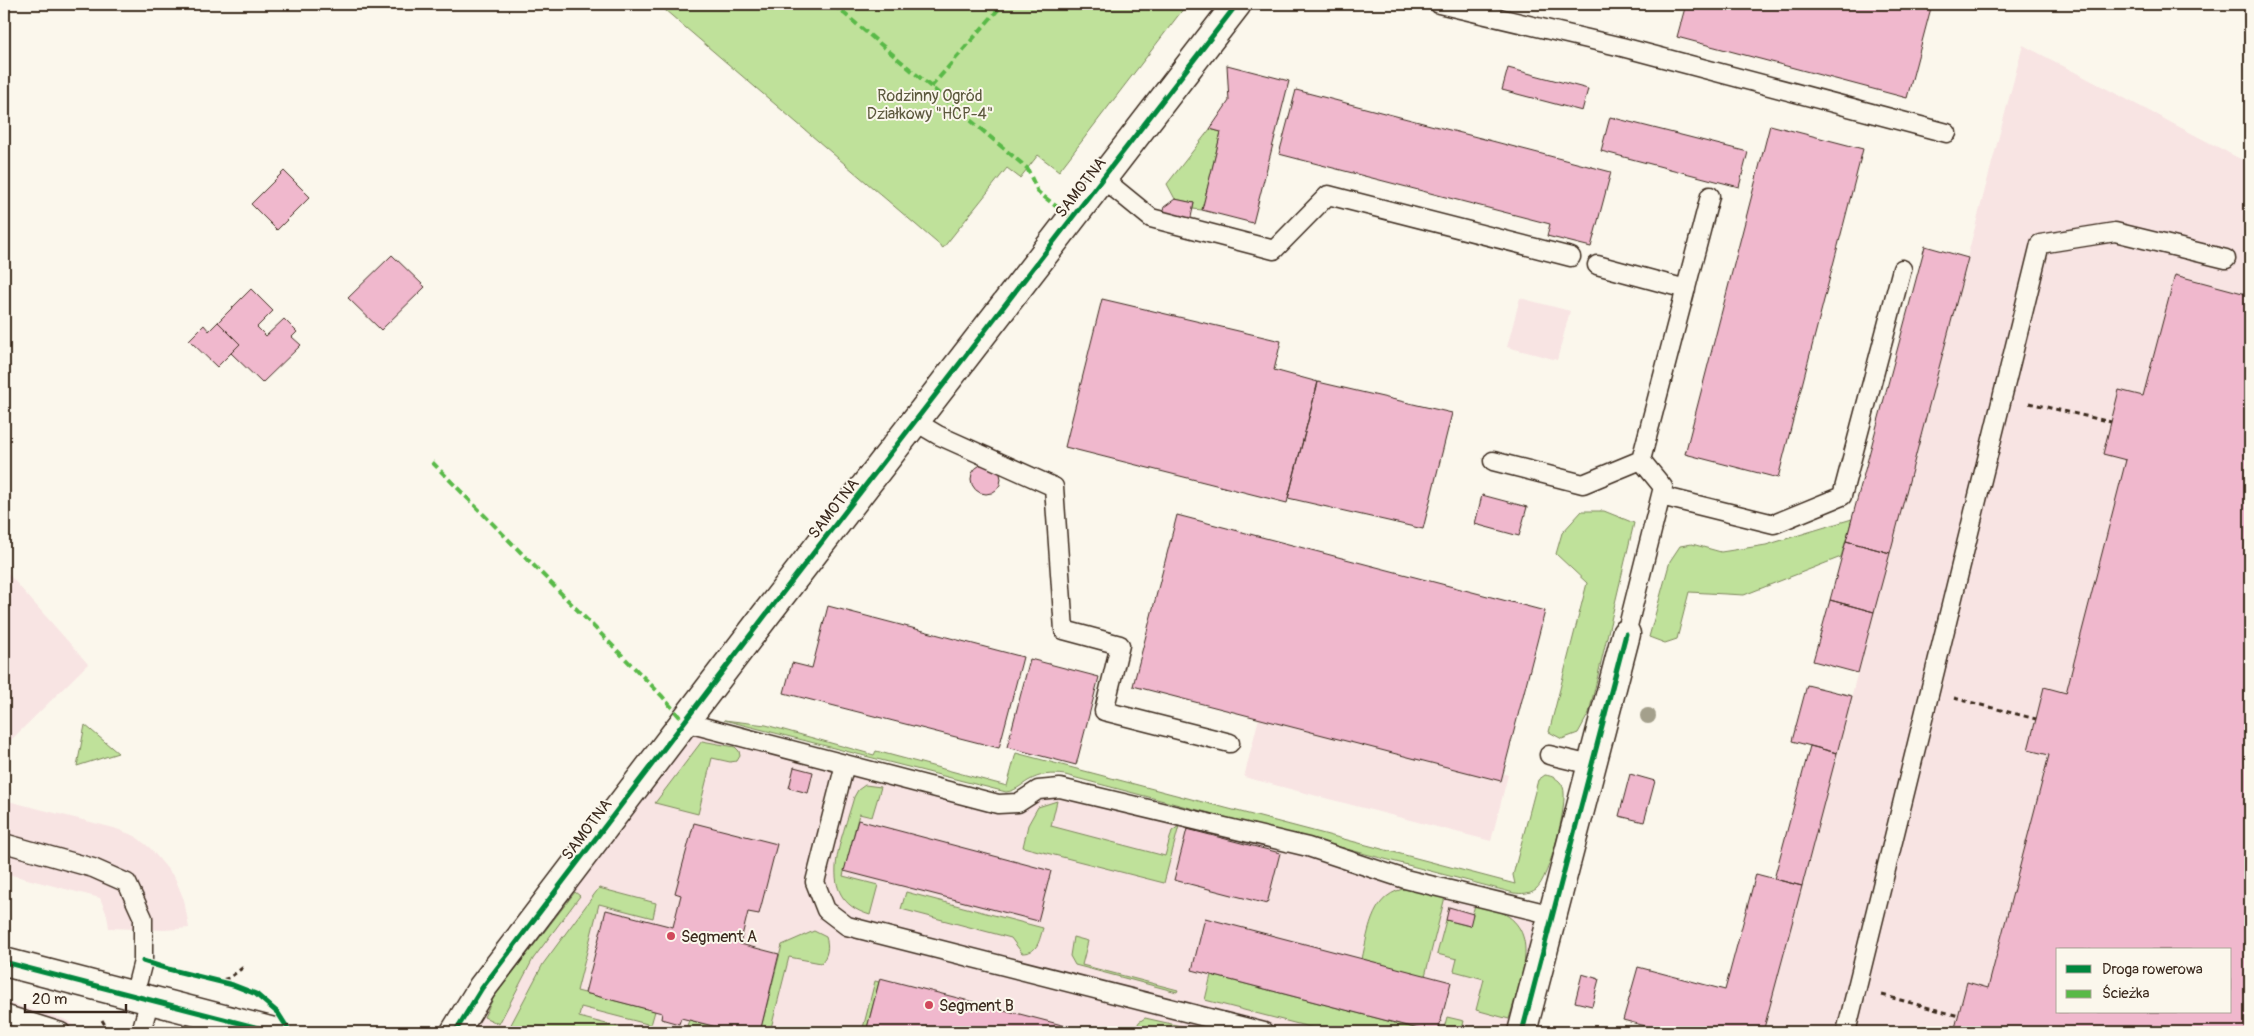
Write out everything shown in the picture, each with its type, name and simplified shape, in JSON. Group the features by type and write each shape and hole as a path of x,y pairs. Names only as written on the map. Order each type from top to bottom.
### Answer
{"street":[{"name":"SAMOTNA","path":"455,1032 482,988 684,722 1237,4"},
{"path":"1522,1032 1626,634"},
{"path":"4,962 274,1032"}],"lane":[{"path":"1439,4 1622,46 1947,133"},
{"path":"1102,178 1151,218 1274,250 1328,194 1572,257"},
{"path":"1641,460 1710,196"},
{"path":"1846,1032 2040,244 2115,232 2226,259"},
{"path":"1597,266 1686,289"},
{"path":"1661,496 1774,524 1842,496 1902,269"},
{"path":"916,422 938,435 1054,487 1064,630 1120,645 1104,711 1230,743"},
{"path":"1626,634 1663,487 1641,460"},
{"path":"1494,461 1583,484 1641,460"},
{"path":"684,722 998,804 1018,803 1038,790 1060,788 1308,847 1405,879 1553,915"},
{"path":"1549,755 1591,765"},
{"path":"845,764 815,882 826,910 847,926 1264,1032"},
{"path":"4,843 92,868 127,883 143,918 144,961 141,1032"},
{"path":"4,1014 61,1032"}],"path":[{"path":"2002,396 2111,422"},
{"path":"1929,691 2036,719"},
{"path":"216,982 229,978 245,966"},
{"path":"216,982 234,985"},
{"path":"1856,988 1959,1016"}],"shaded area":[{"path":"2023,45 2250,164 2250,1032 1763,1032"},
{"path":"1520,298 1570,311 1557,360 1507,347"},
{"path":"4,569 88,664 4,747"},
{"path":"1261,710 1508,775 1491,841 1244,777"},
{"path":"684,722 998,804 1038,790 1553,915 1522,1032 455,1032"},
{"path":"4,800 114,828 135,836 150,848 175,878 184,900 189,928 165,930 109,928 107,915 100,898 4,873"},
{"path":"4,1002 59,1017 70,1022 80,1032 4,1032"}],"green space":[{"name":"Rodzinny Ogród Działkowy \"HCP-4\"","path":"658,4 1187,4 1059,171 1038,155 1020,178 1007,168 943,248"},
{"path":"1210,129 1221,132 1202,210 1193,209 1194,203 1175,199 1167,184"},
{"path":"1582,511 1604,511 1634,523 1589,713 1578,733 1562,739 1549,732 1587,583 1556,554 1562,533"},
{"path":"1852,519 1841,557 1744,595 1689,592 1677,639 1665,643 1649,637 1670,561 1680,546 1692,544 1721,552 1766,545"},
{"path":"724,720 766,725 874,755 876,751 1007,786 1016,753 1515,884 1513,875 1538,780 1545,775 1555,778 1562,784 1564,795 1563,808 1557,840 1547,871 1541,882 1531,892 1514,893 1065,775 1041,775 1006,792"},
{"path":"85,725 118,753 77,766"},
{"path":"702,741 735,747 739,751 740,756 737,761 730,762 712,758 698,814 655,803"},
{"path":"865,785 881,787 872,817 859,814 843,876 878,885 870,915 852,907 841,895 837,881 836,865 854,797 858,790"},
{"path":"1057,801 1051,826 1165,856 1172,831 1179,826 1164,883 1023,847 1028,825 1038,807"},
{"path":"599,888 656,903 653,918 599,904 577,991 655,1011 651,1025 581,1007 579,1017 638,1032 507,1032 543,964"},
{"path":"1409,888 1445,897 1425,976 1362,959 1370,924 1380,904 1397,891"},
{"path":"575,892 580,896 533,959 499,1024 484,1017 494,997"},
{"path":"906,892 1043,928 1039,942 1035,949 1022,953 1011,938 901,909"},
{"path":"1475,905 1501,912 1514,921 1522,933 1525,946 1525,961 1509,1019 1476,1010 1484,979 1454,971 1457,959 1437,954 1446,920 1469,926"},
{"path":"814,931 826,937 828,947 825,957 821,963 789,957 770,1032 760,1032 782,945"},
{"path":"1073,937 1088,941 1082,965 1178,990 1177,992 1075,965 1070,956"},
{"path":"1211,975 1430,1032 1329,1032 1205,1000"},
{"path":"875,981 879,982 866,1032 862,1032"},
{"path":"1447,1017 1464,1021 1461,1032 1443,1032"},
{"path":"1145,1018 1185,1027 1183,1032 1159,1032 1145,1029 1144,1032 1134,1032 1139,1022"},
{"path":"689,1020 737,1032 685,1032"}],"building":[{"path":"1686,4 1932,4 1907,98 1677,37"},
{"path":"1227,65 1289,81 1253,223 1202,210 1221,132 1210,129 1229,101"},
{"path":"1508,68 1588,89 1582,111 1502,90"},
{"path":"1296,90 1611,172 1591,247 1547,236 1550,224 1279,154"},
{"path":"1610,117 1748,152 1739,187 1601,151"},
{"path":"1770,125 1863,149 1778,478 1685,454"},
{"path":"284,171 310,197 277,230 251,204"},
{"path":"1175,199 1194,203 1190,222 1162,215 1164,207"},
{"path":"1925,246 1968,258 1890,553 1846,541"},
{"path":"392,255 425,287 381,330 348,298"},
{"path":"2175,275 2250,295 2250,1032 1954,1032 1967,982 1988,988 2049,755 2028,750 2044,687 2066,693 2126,460 2103,454 2119,390 2143,396"},
{"path":"251,289 273,311 257,327 266,336 284,319 297,332 292,337 301,345 262,383 231,353 240,344 218,322"},
{"path":"1102,299 1281,341 1274,370 1318,382 1287,503 1065,447"},
{"path":"218,322 240,344 217,367 189,340 204,325 209,331"},
{"path":"1318,382 1452,413 1423,529 1288,498"},
{"path":"986,464 997,468 1001,479 997,490 986,494 975,490 971,479 975,468"},
{"path":"1482,495 1527,507 1519,536 1475,524"},
{"path":"1177,515 1545,611 1501,781 1133,686"},
{"path":"1846,541 1890,553 1874,612 1830,600"},
{"path":"1830,600 1874,612 1858,673 1813,661"},
{"path":"828,606 1023,657 999,748 784,693 792,663 812,668"},
{"path":"1030,659 1099,677 1076,765 1007,747"},
{"path":"1807,685 1852,696 1837,753 1792,741"},
{"path":"1810,746 1837,753 1802,886 1774,879"},
{"path":"794,767 813,772 808,793 789,788"},
{"path":"1630,774 1655,781 1644,822 1619,816"},
{"path":"858,820 1051,871 1038,921 844,871"},
{"name":"Segment A","path":"694,823 777,844 759,914 748,912 740,944 779,954 760,1032 737,1032 681,1018 679,1024 661,1019 662,1013 585,993 606,910 673,927 681,895 675,893"},
{"path":"1187,829 1280,853 1267,904 1174,880"},
{"path":"1756,874 1802,886 1763,1032 1668,1032 1623,1020 1638,967 1725,990"},
{"path":"1449,907 1473,914 1470,926 1446,920"},
{"path":"1205,918 1451,982 1438,1032 1430,1032 1192,970"},
{"path":"1582,974 1599,979 1592,1006 1575,1002"},
{"name":"Segment B","path":"880,978 981,1004 1089,1032 866,1032"}],"marked path":[{"path":"833,4 1027,168 1038,192 1071,218"},
{"path":"931,87 1003,4"},
{"path":"432,462 662,696 684,722"}],"cycle path":[{"path":"455,1032 482,988 764,617 1237,4"},
{"path":"1522,1032 1626,634"},
{"path":"143,961 233,985 256,994 278,1013 290,1032"},
{"path":"4,962 274,1032"}],"place":[{"name":"Segment A","path":"671,936"},
{"name":"Segment B","path":"929,1005"}]}
